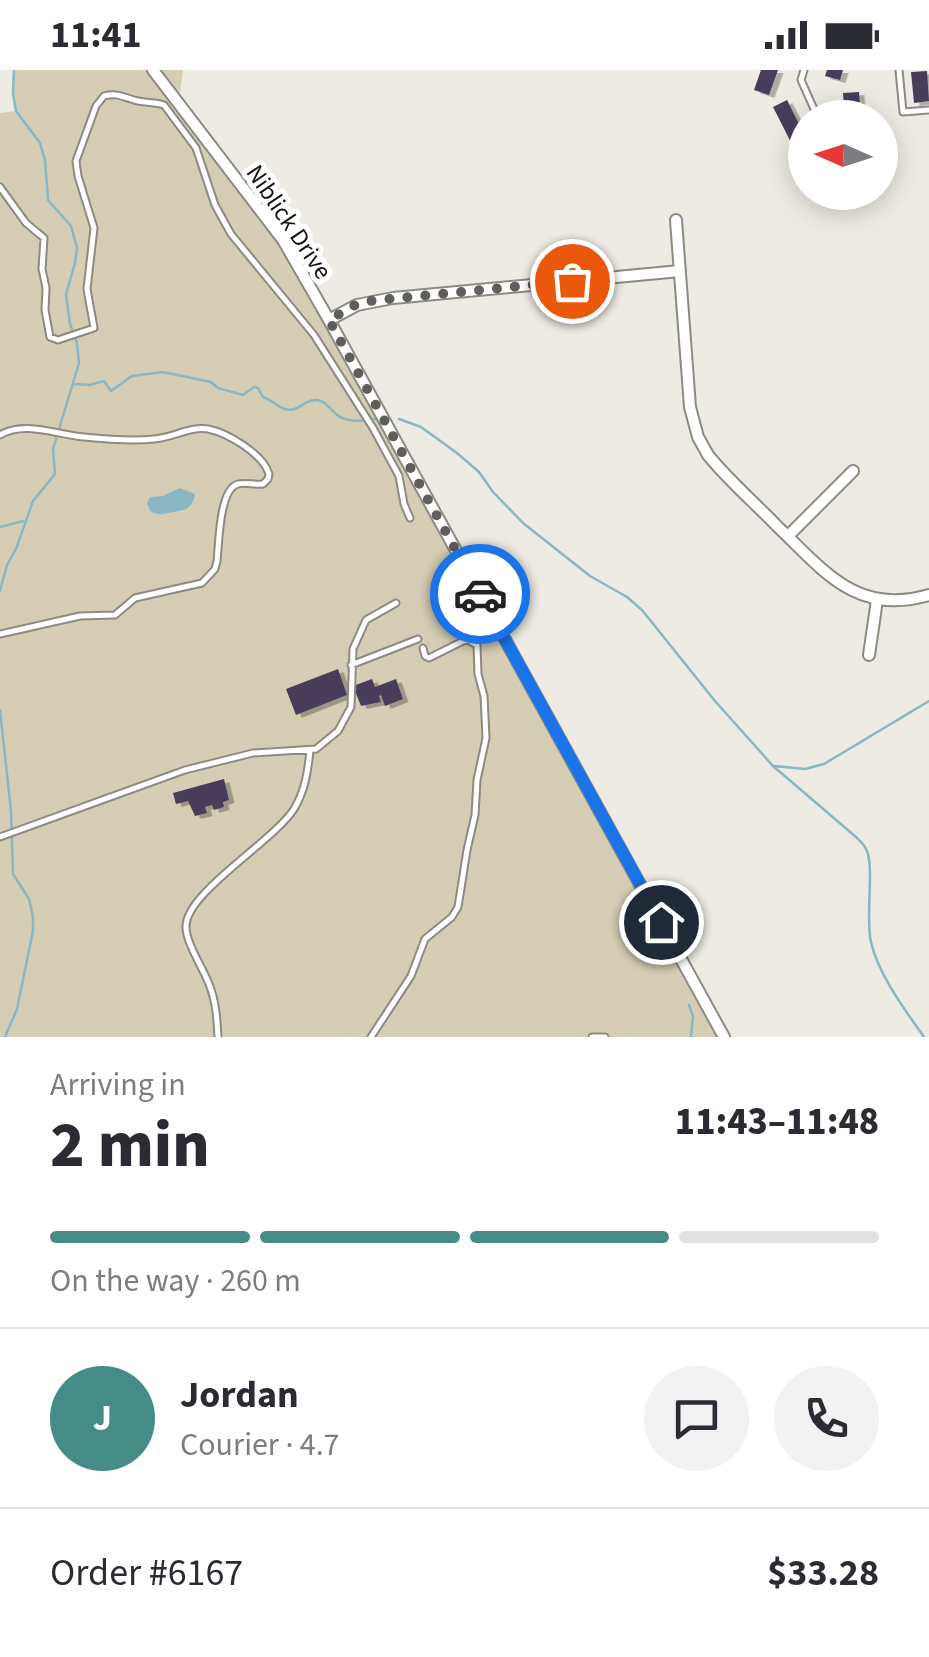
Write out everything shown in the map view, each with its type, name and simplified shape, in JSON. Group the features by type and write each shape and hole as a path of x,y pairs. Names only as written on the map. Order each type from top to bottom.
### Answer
{"street":[{"name":"Niblick Drive","path":"154,70 283,240 724,1037"},
{"path":"676,220 688,394 698,437 715,463 836,582 877,600 929,595"},
{"path":"329,320 357,304 393,298 680,271"},
{"path":"788,536 853,471"},
{"path":"870,655 877,600"}],"lane":[{"path":"804,70 801,80 810,100"},
{"path":"899,70 903,112 929,110"},
{"path":"0,187 26,222 44,238 42,269 47,327 52,339 92,329 95,326 87,289 94,236 76,160 100,100 108,94 161,103 190,139 223,220 314,336 363,411 398,476 410,518"},
{"path":"0,435 17,428 73,436 156,439 208,429 233,439 255,455 266,466 268,479 263,484 240,484 229,490 215,569 202,584 135,598 110,616 80,616 0,634"},
{"path":"0,837 162,777 269,751 310,750 328,740 351,707 353,649 366,620 396,602"},
{"path":"351,665 418,639"},
{"path":"371,1037 411,976 425,938 452,917 458,907 486,738 477,645 463,641 429,658 423,648"},
{"path":"218,1037 213,995 186,923 208,889 291,814 304,787 310,750"},
{"path":"592,1037 605,1037"}],"shaded area":[{"path":"14,70 183,70 178,107 280,242 719,1037 0,1037 0,113 16,111"}],"water":[{"path":"180,488 195,494 188,508 162,514 150,511 150,497"}],"building":[{"path":"761,70 778,70 769,95 754,90"},
{"path":"827,70 843,70 840,80 825,76"},
{"path":"927,71 929,101 914,103 911,72"},
{"path":"859,92 860,100 844,100 843,93"},
{"path":"787,100 788,137 773,107"},
{"path":"338,669 347,695 296,715 286,689"},
{"path":"372,679 375,687 396,679 403,699 385,706 381,695 381,702 361,706 353,686"},
{"path":"224,779 229,800 223,802 224,807 205,807 207,813 195,816 188,801 176,804 173,793"}],"waterway":[{"path":"0,591 33,501 55,474 53,449 79,363 66,294 77,248 71,226 48,200 40,143 16,111 14,70"},
{"path":"74,384 104,381 111,391 132,376 163,372 211,382 243,395 258,388 263,397 285,409 319,400 342,418 375,419"},
{"path":"399,419 421,427 457,453 523,523 590,576 642,610 773,766 863,844 869,857 869,932 875,954 893,991 924,1037"},
{"path":"0,527 23,521"},
{"path":"774,766 805,769 824,764 929,701"},
{"path":"0,710 13,874 29,899 33,917 17,1009 5,1037"},
{"path":"689,1005 693,1016 691,1037"}],"way so far":[{"path":"480,594 329,320 370,301 572,281"}],"route":[{"path":"480,594 661,922"}]}
